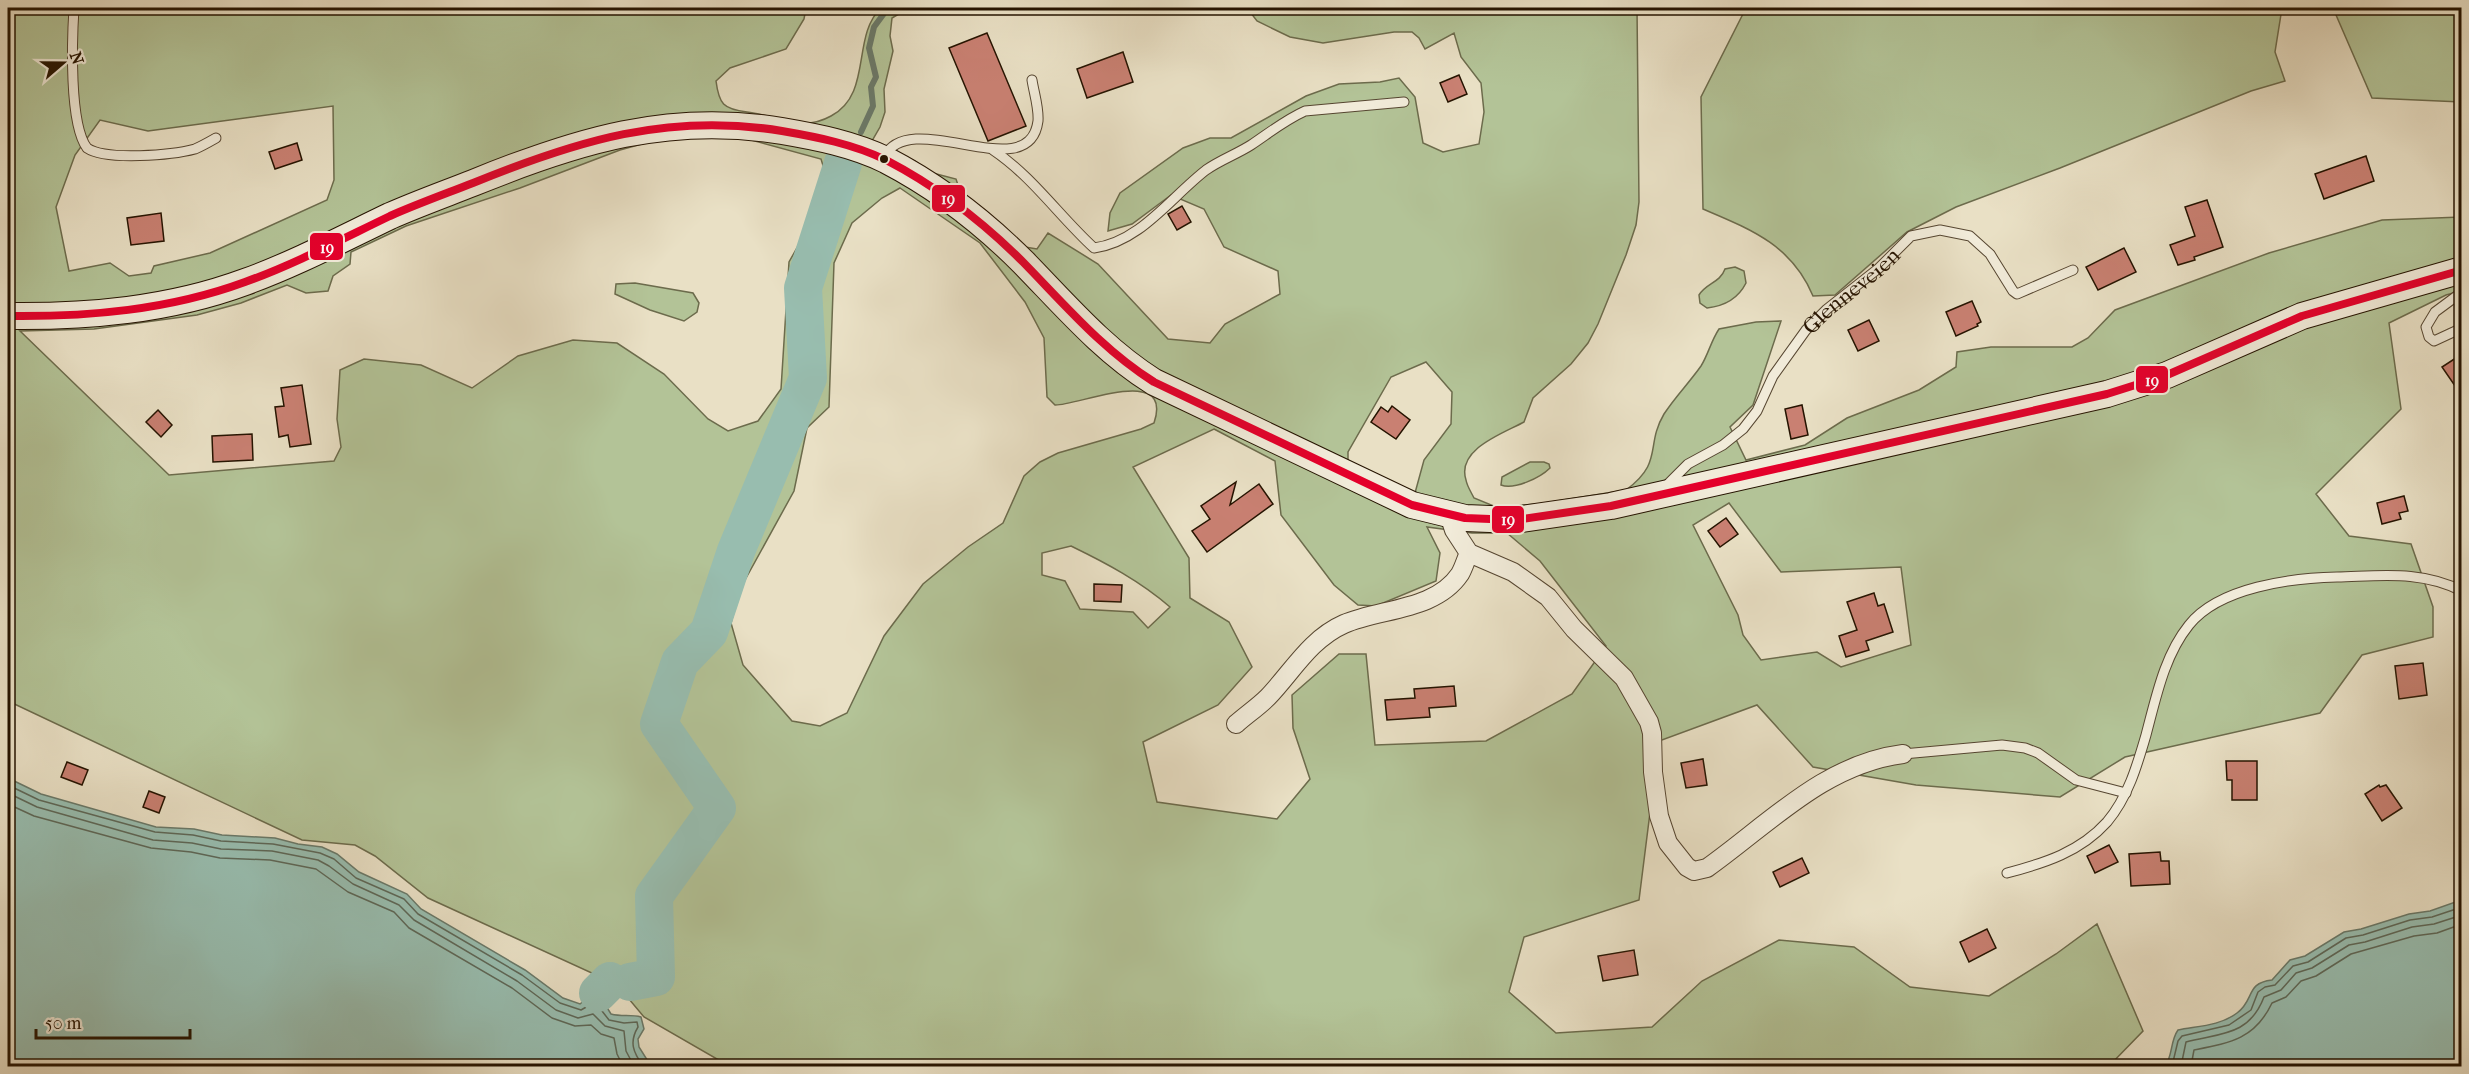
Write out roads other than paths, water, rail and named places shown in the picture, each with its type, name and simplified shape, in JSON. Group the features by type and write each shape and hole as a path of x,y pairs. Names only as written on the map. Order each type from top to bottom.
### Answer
{"main road":[{"path":"8,316 87,315 166,304 208,294 283,267 395,214 510,168 599,138 683,125 728,125 767,129 819,137 854,147 883,159 920,179 980,223 1022,262 1094,336 1133,369 1154,382 1412,505 1449,515 1484,520 1526,519 1611,506 2107,394 2167,375 2302,316 2462,270"}],"street":[{"path":"1449,515 1454,530 1469,553 1513,572 1548,597 1574,629 1629,685 1652,733 1653,772 1661,825 1672,850 1687,867 1694,871 1707,868 1816,786 1866,762 1903,754"},
{"path":"1236,724 1266,699 1305,653 1326,634 1343,624 1410,606 1442,592 1460,574 1469,553"}],"lane":[{"path":"74,8 71,50 77,110 82,138 87,148 104,155 163,153 196,148 216,138"},
{"path":"883,159 893,145 915,138 929,138 993,150 1024,143 1035,131 1038,113 1032,80"},
{"path":"993,150 1012,163 1037,187 1094,248 1106,246 1130,234 1146,223 1205,171 1252,144 1293,116 1305,111 1325,108 1404,102"},
{"name":"Glenneveien","path":"1671,492 1669,483 1688,464 1723,445 1743,429 1757,411 1773,376 1806,330 1827,309 1879,268 1911,236 1941,230 1970,236 1990,254 2017,294 2073,270"},
{"path":"2462,292 2435,312 2426,327 2429,337 2434,341 2462,328"},
{"path":"2007,873 2047,862 2072,850 2106,822 2126,793 2136,770 2162,678 2171,656 2190,624 2204,612 2252,589 2284,580 2314,577 2417,576 2441,581 2462,591"},
{"path":"1903,754 2002,745 2025,748 2038,753 2076,780 2126,793"}],"water":[{"path":"8,778 41,794 156,827 194,829 222,835 275,838 322,847 337,854 359,872 407,894 421,909 525,970 563,998 580,1004 591,995 598,993 611,1014 641,1017 644,1029 638,1039 639,1047 651,1066 11,1066 8,1063"},
{"path":"2461,900 2461,1066 2165,1066 2178,1030 2223,1021 2237,1013 2243,1008 2254,988 2263,982 2272,980 2290,960 2305,956 2344,932 2409,914 2430,911"}],"waterway":[{"path":"861,132 873,106 871,87 876,77 869,48 874,27 888,8"},
{"path":"630,982 656,977 654,896 717,808 659,724 680,662 709,632 736,551 808,378 803,288 843,163"},
{"path":"598,993 610,981"}]}
